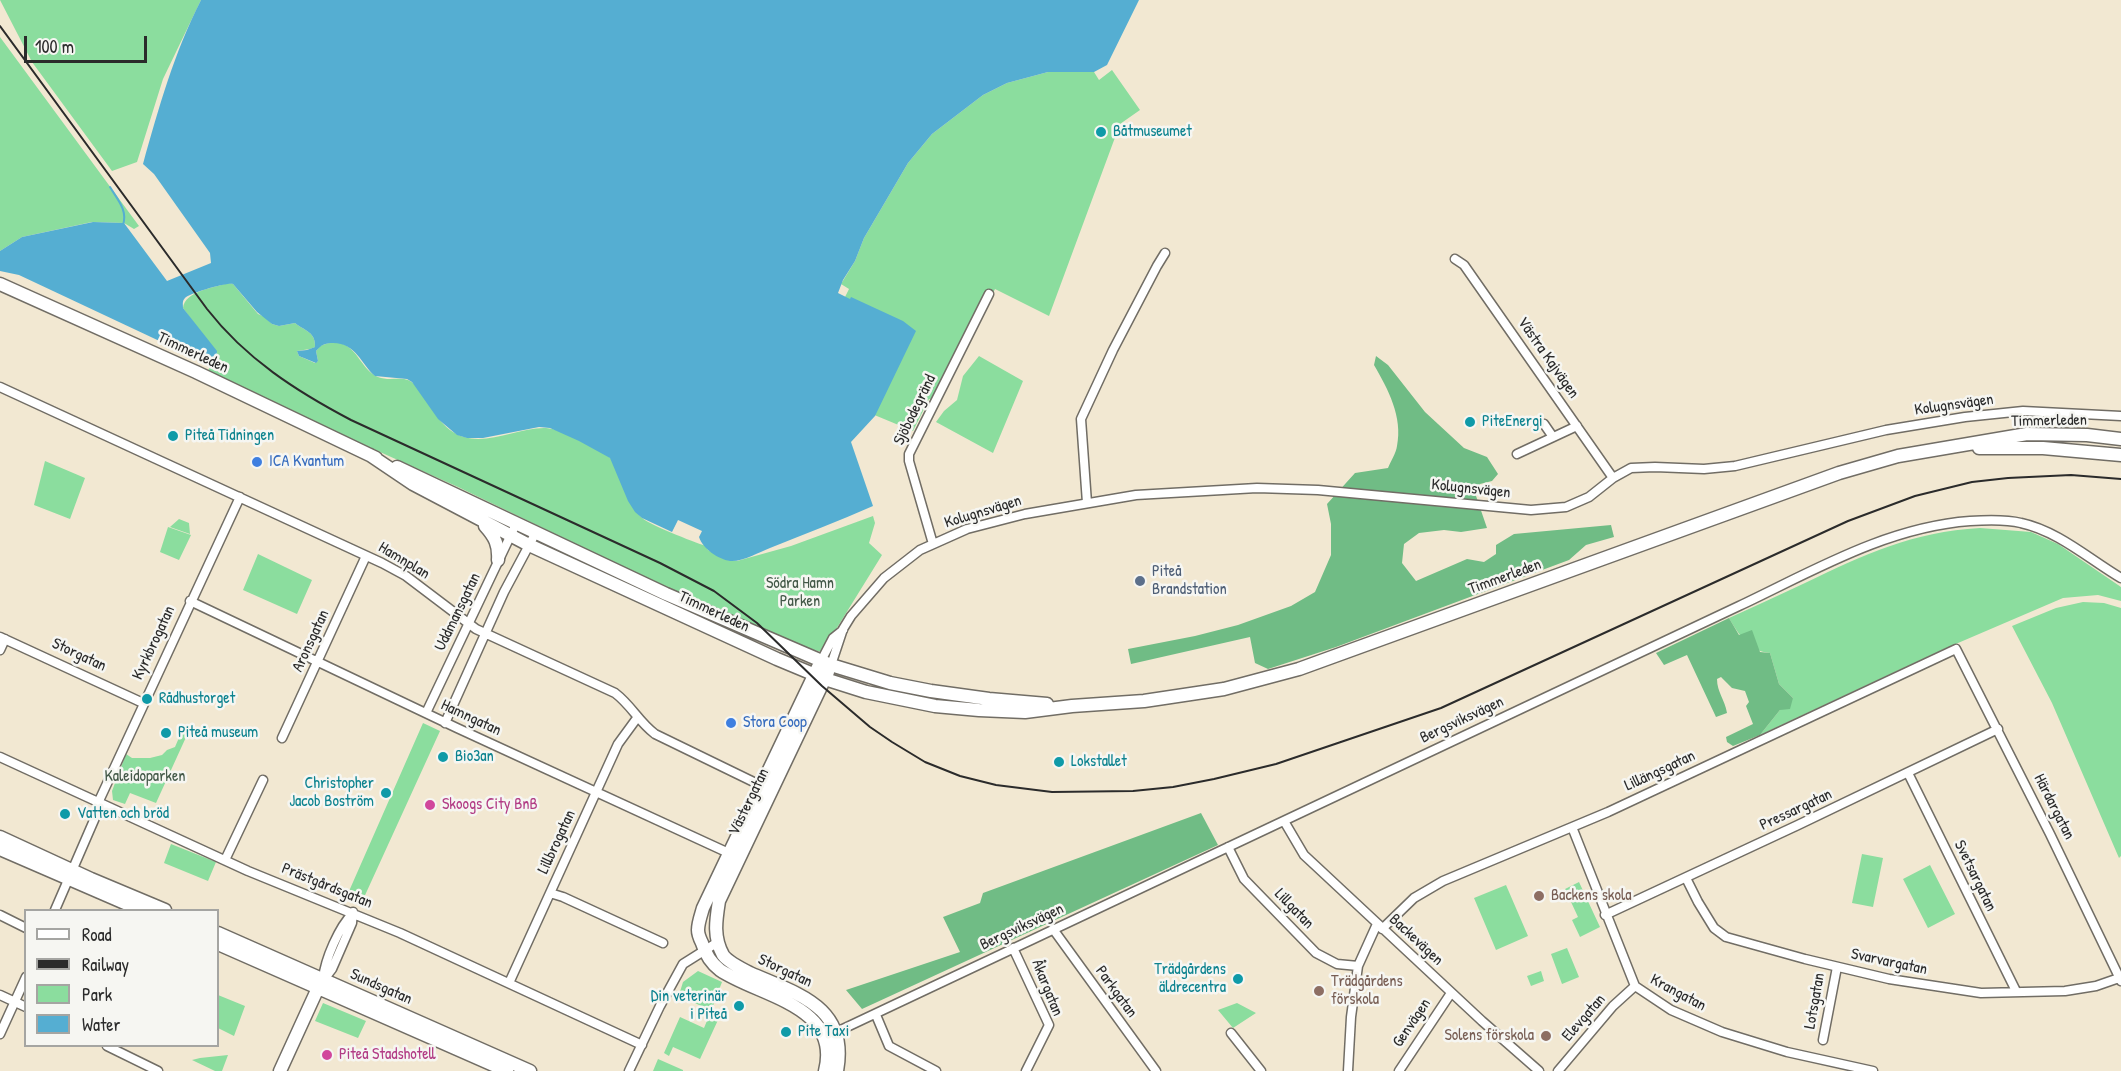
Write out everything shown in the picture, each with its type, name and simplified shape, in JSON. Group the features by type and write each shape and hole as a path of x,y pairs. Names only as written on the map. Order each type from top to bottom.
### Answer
{"main road":[{"name":"Timmerleden","path":"2,285 185,367 370,456 413,474 513,530 529,546 737,641 820,677 866,692 935,706 979,710 1025,712 1144,701 1224,689 1299,669 1839,473 1898,456 2027,434 2087,435 2121,439"},
{"name":"Timmerleden","path":"1942,448 2043,448 2121,455"},
{"name":"Timmerleden","path":"370,456 395,473 479,518 513,530 535,534 720,618 826,663 890,682 931,691 989,699 1072,706"},
{"path":"479,518 498,544 498,560"},
{"name":"Västergatan","path":"718,942 715,925 719,901 735,856 826,663"},
{"path":"0,837 139,909"},
{"path":"0,849 162,909"},
{"name":"Västergatan","path":"704,949 698,931 703,908 735,856"},
{"name":"Sundsgatan","path":"219,933 507,1071"},
{"name":"Storgatan","path":"718,942 724,958 806,998 818,1007 827,1015 828,1035"},
{"name":"Sundsgatan","path":"219,944 321,983 530,1071"},
{"name":"Storgatan","path":"704,949 706,956 719,969 799,1009 828,1035"},
{"path":"280,1071 321,983"},
{"path":"825,1071 828,1058 828,1035"},
{"path":"828,1035 839,1048 837,1071"}],"street":[{"path":"1087,503 1081,418 1113,350 1165,253"},
{"name":"Västra Kajvägen","path":"1455,259 1464,265 1613,478"},
{"name":"Sjöbodegränd","path":"933,544 909,461 909,454 989,294"},
{"name":"Hamnplan","path":"0,387 406,576 468,624 486,635 615,693 627,702 641,724 655,734 767,789"},
{"name":"Kolugnsvägen","path":"826,663 851,616 884,578 920,550 967,529 1025,514 1162,493 1257,488 1318,490 1531,510 1566,507 1589,497 1613,478 1631,468 1704,469 1735,466 1886,430 1965,417 2023,411 2121,416"},
{"path":"1544,424 1553,437"},
{"path":"1517,454 1577,426"},
{"name":"Kyrkbrogatan","path":"55,909 143,703 240,497"},
{"name":"Bergsviksvägen","path":"828,1035 876,1015 1053,929 1891,537 1946,523 1986,520 2020,523 2046,532 2121,578"},
{"name":"Uddmansgatan","path":"426,713 513,530"},
{"name":"Uddmansgatan","path":"445,723 504,592 535,534"},
{"name":"Aronsgatan","path":"282,738 366,556"},
{"name":"Hamngatan","path":"190,601 445,723 735,856"},
{"path":"0,650 3,638"},
{"name":"Storgatan","path":"3,638 143,703"},
{"name":"Härdargatan","path":"1956,649 1998,729 2120,979"},
{"name":"Lillängsgatan","path":"1380,927 1414,898 1443,881 1608,812 1956,649"},
{"name":"Lillbrogatan","path":"509,983 618,744 637,718"},
{"name":"Pressargatan","path":"1605,915 1998,729"},
{"name":"Prästgårdsgatan","path":"0,757 225,860 353,912 642,1045"},
{"name":"Svetsargatan","path":"1908,772 2016,992"},
{"path":"225,860 263,780"},
{"name":"Backevägen","path":"1284,821 1304,855 1451,993 1539,1071"},
{"name":"Krangatan","path":"1572,827 1635,986 1671,1010 1722,1032 1786,1052 1873,1071"},
{"name":"Lillgatan","path":"1228,847 1244,879 1316,953 1337,964 1358,966"},
{"name":"Svarvargatan","path":"1686,878 1714,928 1726,937 1837,967 1941,988 1981,993 2065,991 2120,979"},
{"path":"550,893 663,943"},
{"path":"321,983 324,966 346,920 353,912"},
{"path":"0,915 24,927"},
{"path":"1348,1071 1351,1017 1358,966 1380,927"},
{"name":"Parkgatan","path":"1053,929 1156,1071"},
{"path":"629,1071 671,983 683,964 718,942"},
{"name":"Åkargatan","path":"1013,948 1049,1025 1026,1071"},
{"name":"Lotsgatan","path":"1823,1040 1837,967"},
{"path":"0,1034 24,981"},
{"name":"Elevgatan","path":"1558,1071 1613,1006 1635,986"},
{"name":"Genvägen","path":"1399,1071 1451,993"},
{"path":"0,995 24,1006"},
{"path":"876,1015 889,1046 936,1071"},
{"path":"1231,1033 1261,1071"},
{"path":"109,1047 158,1071"}],"green space":[{"path":"0,0 201,0 163,79 137,162 112,171 32,62"},
{"path":"0,37 139,226 134,229 124,223 92,222 22,237 0,251"},
{"path":"1112,70 1140,110 1120,124 1049,316 995,289 939,403 929,399 913,431 872,414 844,299 849,289 841,284 855,261 864,238 908,163 932,134 983,95 1007,83 1048,72 1094,72 1099,80"},
{"name":"Södra Hamn Parken","path":"228,283 233,284 258,314 272,324 279,326 295,323 312,335 315,347 297,351 299,356 315,363 318,361 316,351 320,346 341,343 349,347 365,367 378,377 405,379 413,383 441,422 453,432 464,437 487,438 546,428 586,443 612,460 640,516 651,524 706,546 708,550 727,560 737,561 791,546 873,516 875,523 869,543 882,555 822,652 809,649 669,589 458,487 206,374 217,355 183,308 185,302 194,294"},
{"path":"979,356 1023,381 993,453 936,422 944,411 957,400 963,376"},
{"path":"1376,356 1388,365 1425,412 1464,448 1487,457 1498,474 1492,481 1480,484 1475,493 1487,528 1461,532 1444,530 1419,533 1404,544 1402,563 1416,581 1467,559 1484,562 1496,554 1496,545 1514,534 1611,525 1614,537 1586,545 1569,560 1336,647 1268,669 1255,663 1250,637 1131,664 1128,649 1238,625 1291,606 1315,592 1331,555 1331,524 1327,504 1355,473 1388,468 1396,449 1398,424 1396,414 1389,394 1374,365"},
{"path":"45,461 85,478 70,519 34,505"},
{"path":"179,519 189,523 190,534 170,527"},
{"path":"168,527 191,535 179,560 160,552"},
{"path":"1980,528 2031,532 2058,544 2121,587 2121,601 2098,595 2063,598 1944,649 1760,735 1793,698 1779,684 1770,653 1751,646 1729,618 1889,546 1932,534"},
{"path":"258,554 312,580 297,614 243,590"},
{"path":"2083,602 2104,603 2121,608 2121,856 2119,858 2052,703 2012,626 2056,608"},
{"path":"1729,618 1739,635 1752,630 1760,652 1770,653 1779,684 1793,698 1790,709 1780,710 1760,735 1733,746 1727,742 1726,737 1753,724 1746,706 1749,702 1745,691 1732,688 1721,677 1717,679 1727,713 1716,717 1687,655 1664,665 1656,653"},
{"path":"423,723 440,731 361,904 346,898"},
{"name":"Kaleidoparken","path":"181,733 187,735 156,803 130,793 125,804 113,800 112,791 126,754 132,758 162,755 175,747"},
{"path":"1201,813 1218,845 862,1009 846,990 960,952 943,917 980,903 983,893"},
{"path":"171,844 216,862 208,881 164,863"},
{"path":"1862,854 1883,858 1873,907 1852,903"},
{"path":"1930,865 1955,914 1928,928 1903,879"},
{"path":"1579,882 1600,927 1580,937 1572,920 1578,917 1565,889"},
{"path":"1506,885 1528,936 1496,950 1474,898"},
{"path":"1567,948 1579,977 1562,984 1551,954"},
{"path":"698,971 722,982 711,1011 679,995 683,982"},
{"path":"1541,971 1544,981 1531,986 1527,976"},
{"path":"219,995 245,1006 234,1036 219,1028"},
{"path":"323,1003 366,1021 358,1038 315,1021"},
{"path":"1237,1003 1256,1013 1233,1028 1218,1010"},
{"path":"709,1016 718,1020 700,1059 673,1047 669,1056 664,1053 680,1017 704,1028"},
{"path":"228,1055 222,1071 215,1071 192,1060 200,1058"},
{"path":"658,1059 683,1070 683,1071 653,1071"}],"water":[{"path":"201,0 1139,0 1107,65 1094,72 1048,72 1007,83 983,95 932,134 908,163 864,238 838,293 903,321 916,331 875,416 851,442 873,506 751,556 730,561 716,556 704,546 699,537 702,531 678,520 672,532 642,518 635,512 610,458 550,428 539,427 483,438 467,438 457,435 438,419 412,382 407,379 375,376 347,346 333,343 323,345 316,351 318,361 316,363 299,356 297,351 315,347 312,335 295,323 279,326 272,324 257,312 233,284 201,291 183,300 183,308 217,351 216,356 212,359 202,361 19,275 0,271 0,251 22,237 93,222 124,223 167,281 211,263 210,253 154,174 143,164 175,60"}],"waterway":[{"path":"110,187 123,210 123,225"}],"railway":[{"path":"0,26 207,309 238,343 273,372 351,420 660,563 714,591 757,623 822,686 870,727 925,762 960,776 996,785 1052,792 1133,791 1173,787 1276,764 1441,708 1848,521 1915,496 1972,482 2008,478 2071,475 2121,479"}],"place":[{"name":"Båtmuseumet","path":"1101,132"},
{"name":"PiteEnergi","path":"1470,422"},
{"name":"Piteå Tidningen","path":"173,436"},
{"name":"ICA Kvantum","path":"257,462"},
{"name":"Piteå Brandstation","path":"1140,581"},
{"name":"Rådhustorget","path":"147,699"},
{"name":"Stora Coop","path":"731,723"},
{"name":"Piteå museum","path":"166,733"},
{"name":"Bio3an","path":"443,757"},
{"name":"Lokstallet","path":"1059,762"},
{"name":"Christopher Jacob Boström","path":"386,793"},
{"name":"Skoogs City BnB","path":"430,805"},
{"name":"Vatten och bröd","path":"65,814"},
{"name":"Backens skola","path":"1539,896"},
{"name":"Trädgårdens äldrecentra","path":"1238,979"},
{"name":"Trädgårdens förskola","path":"1319,991"},
{"name":"Din veterinär i Piteå","path":"739,1006"},
{"name":"Pite Taxi","path":"786,1032"},
{"name":"Solens förskola","path":"1546,1036"},
{"name":"Piteå Stadshotell","path":"327,1055"}]}
